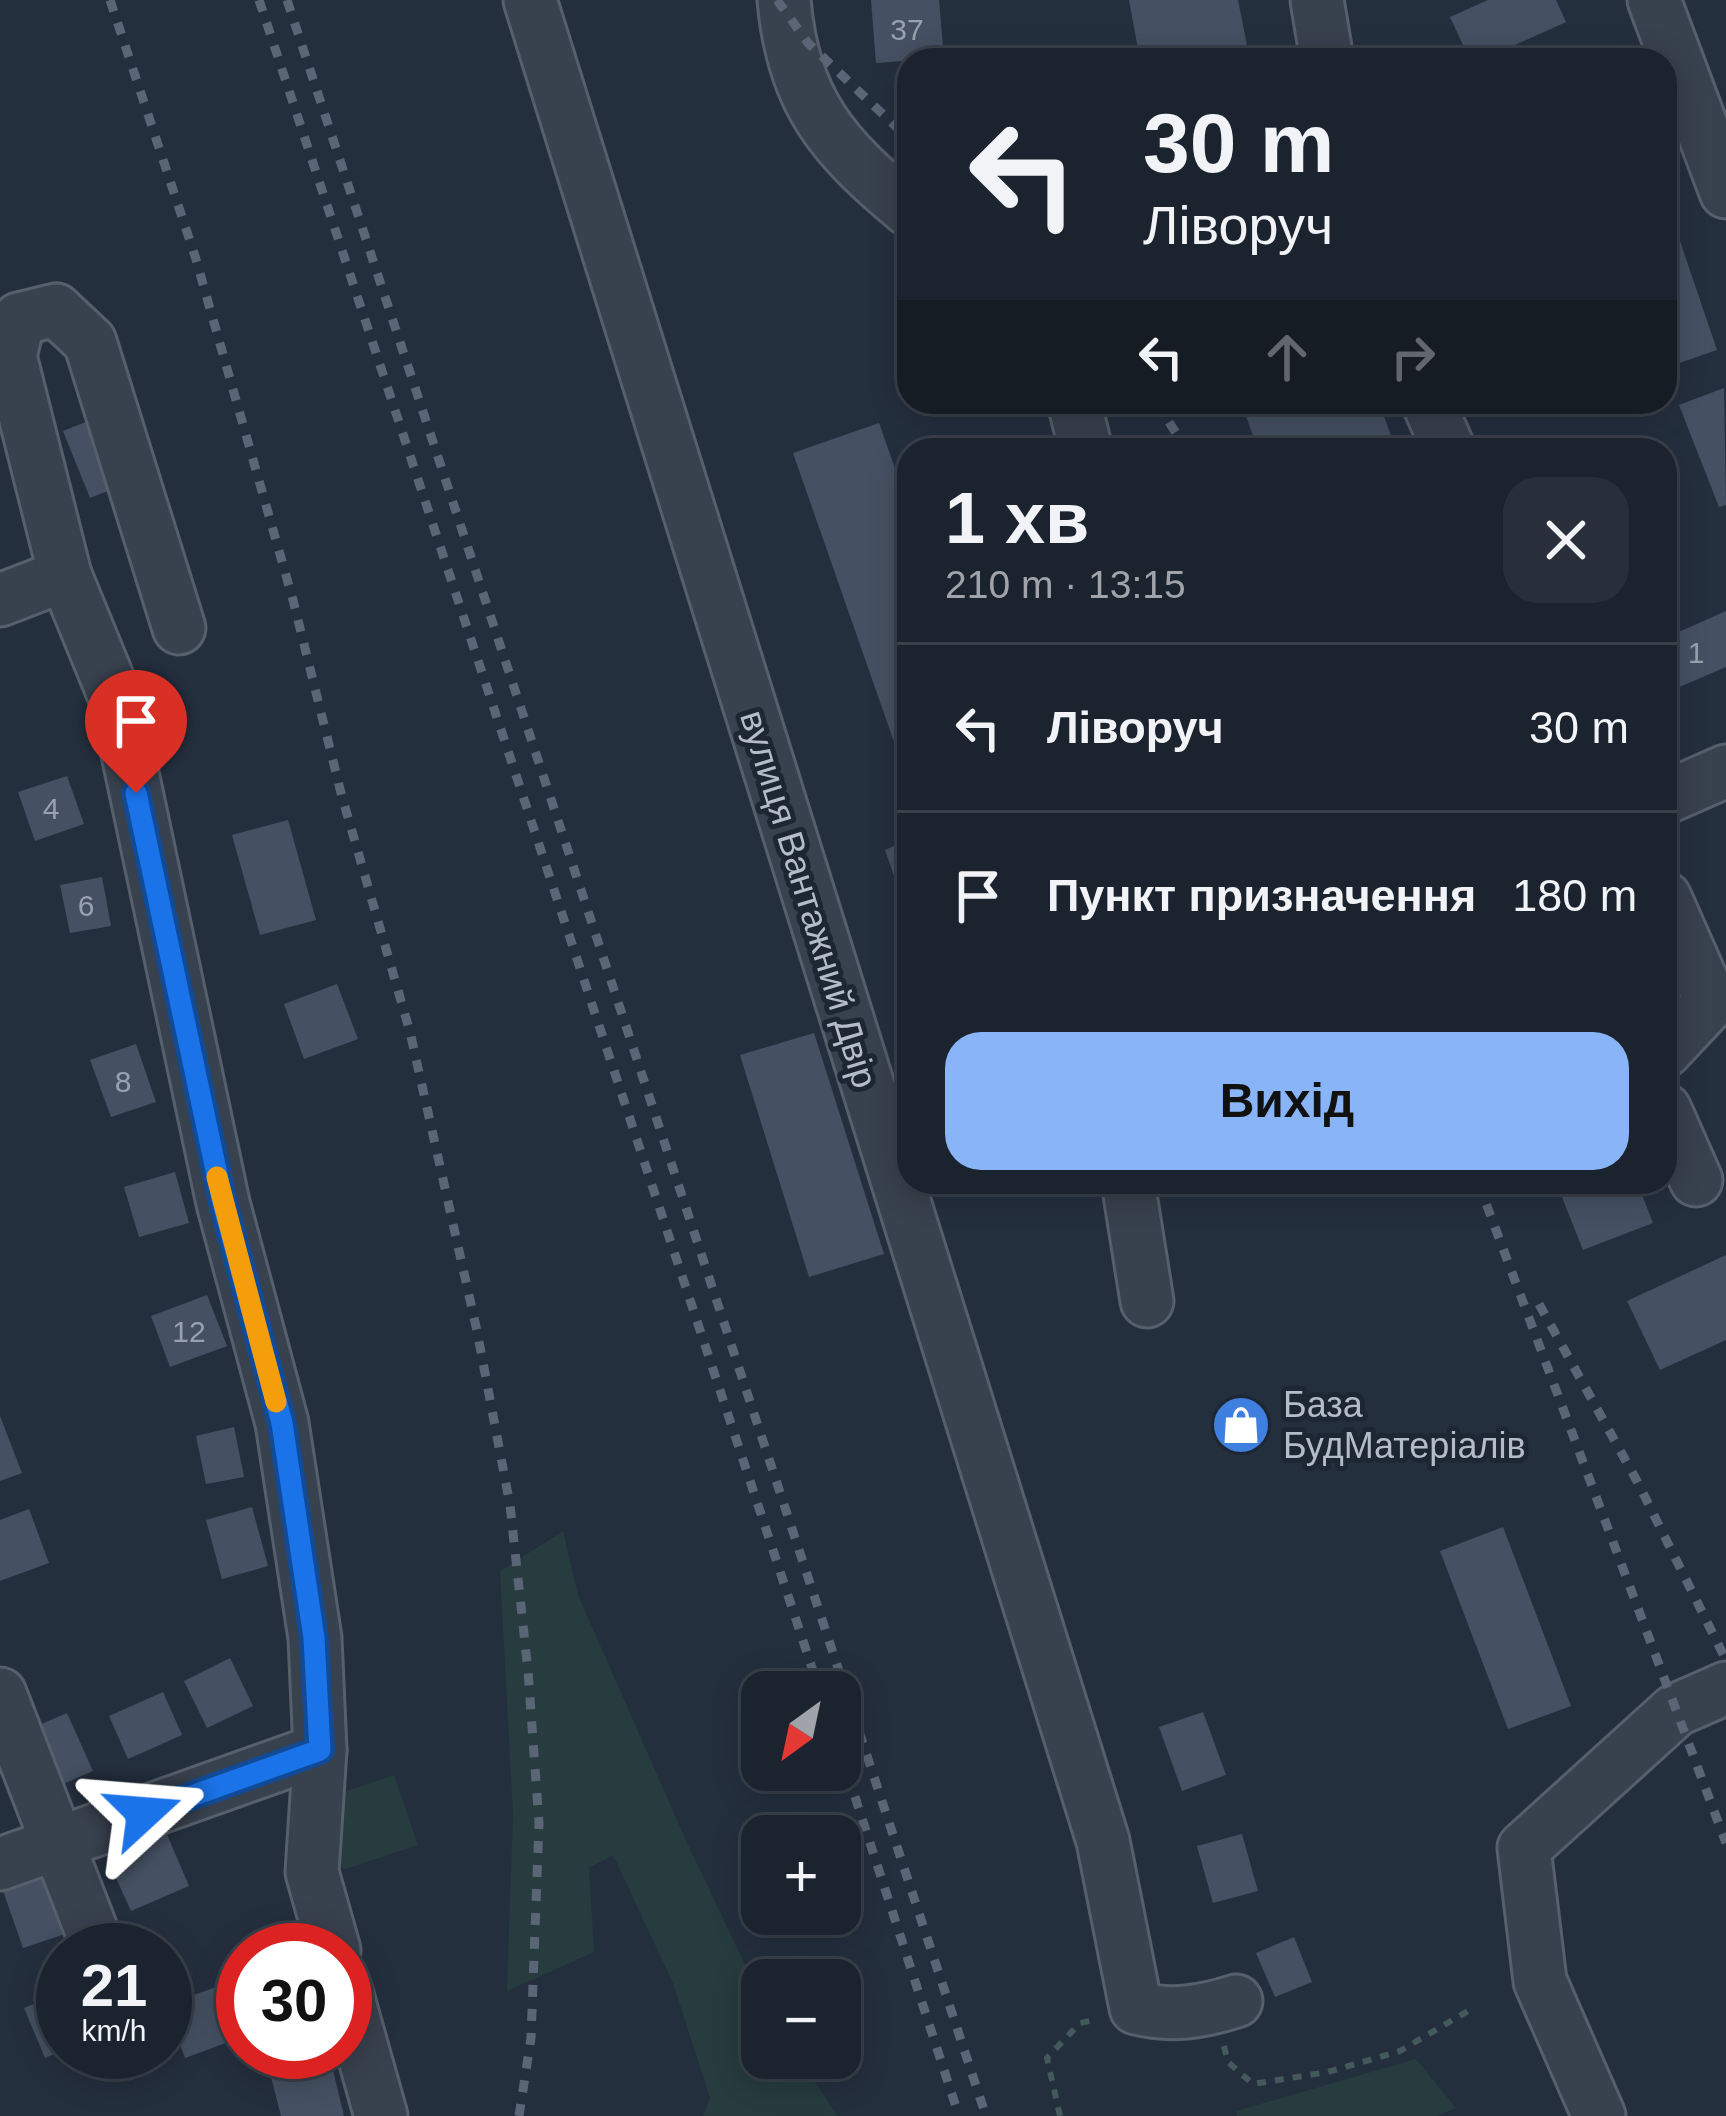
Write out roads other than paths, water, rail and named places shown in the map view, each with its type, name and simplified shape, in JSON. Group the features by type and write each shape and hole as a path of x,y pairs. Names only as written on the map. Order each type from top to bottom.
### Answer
{"street":[{"name":"вулиця Вантажний Двір","path":"530,0 897,1181"},
{"path":"784,0 798,79 820,122 897,200"},
{"path":"1317,0 1325,48"},
{"path":"1654,0 1672,48"},
{"path":"1677,61 1726,192"},
{"path":"179,628 90,342 56,310 20,319 10,356 64,575 117,701 223,1203 282,1423 314,1638 320,1750 312,1872 326,1923"},
{"path":"0,600 64,575"},
{"path":"1677,925 1711,1001 1677,1038"},
{"path":"1677,1137 1696,1180"},
{"name":"вулиця Вантажний Двір","path":"901,1194 1102,1840 1136,2008 1159,2014 1225,2004"},
{"path":"1130,1194 1147,1301"},
{"path":"1599,2116 1540,1982 1524,1849 1676,1710 1726,1688"},
{"path":"0,1694 88,1923"},
{"path":"0,1864 320,1750"},
{"path":"371,2079 381,2116"}],"railway":[{"path":"110,0 195,256 293,600 341,793 410,1032 477,1331 510,1505 539,1823 531,2038 519,2116"},
{"path":"259,0 813,1671"},
{"path":"287,0 986,2116"},
{"path":"777,0 808,43 897,128"},
{"path":"1164,414 1179,438"},
{"path":"1483,1194 1726,1843"},
{"path":"1539,1304 1637,1481 1726,1660"},
{"path":"853,1791 959,2116"}],"place":[{"name":"База БудМатеріалів","path":"1241,1425"}]}
